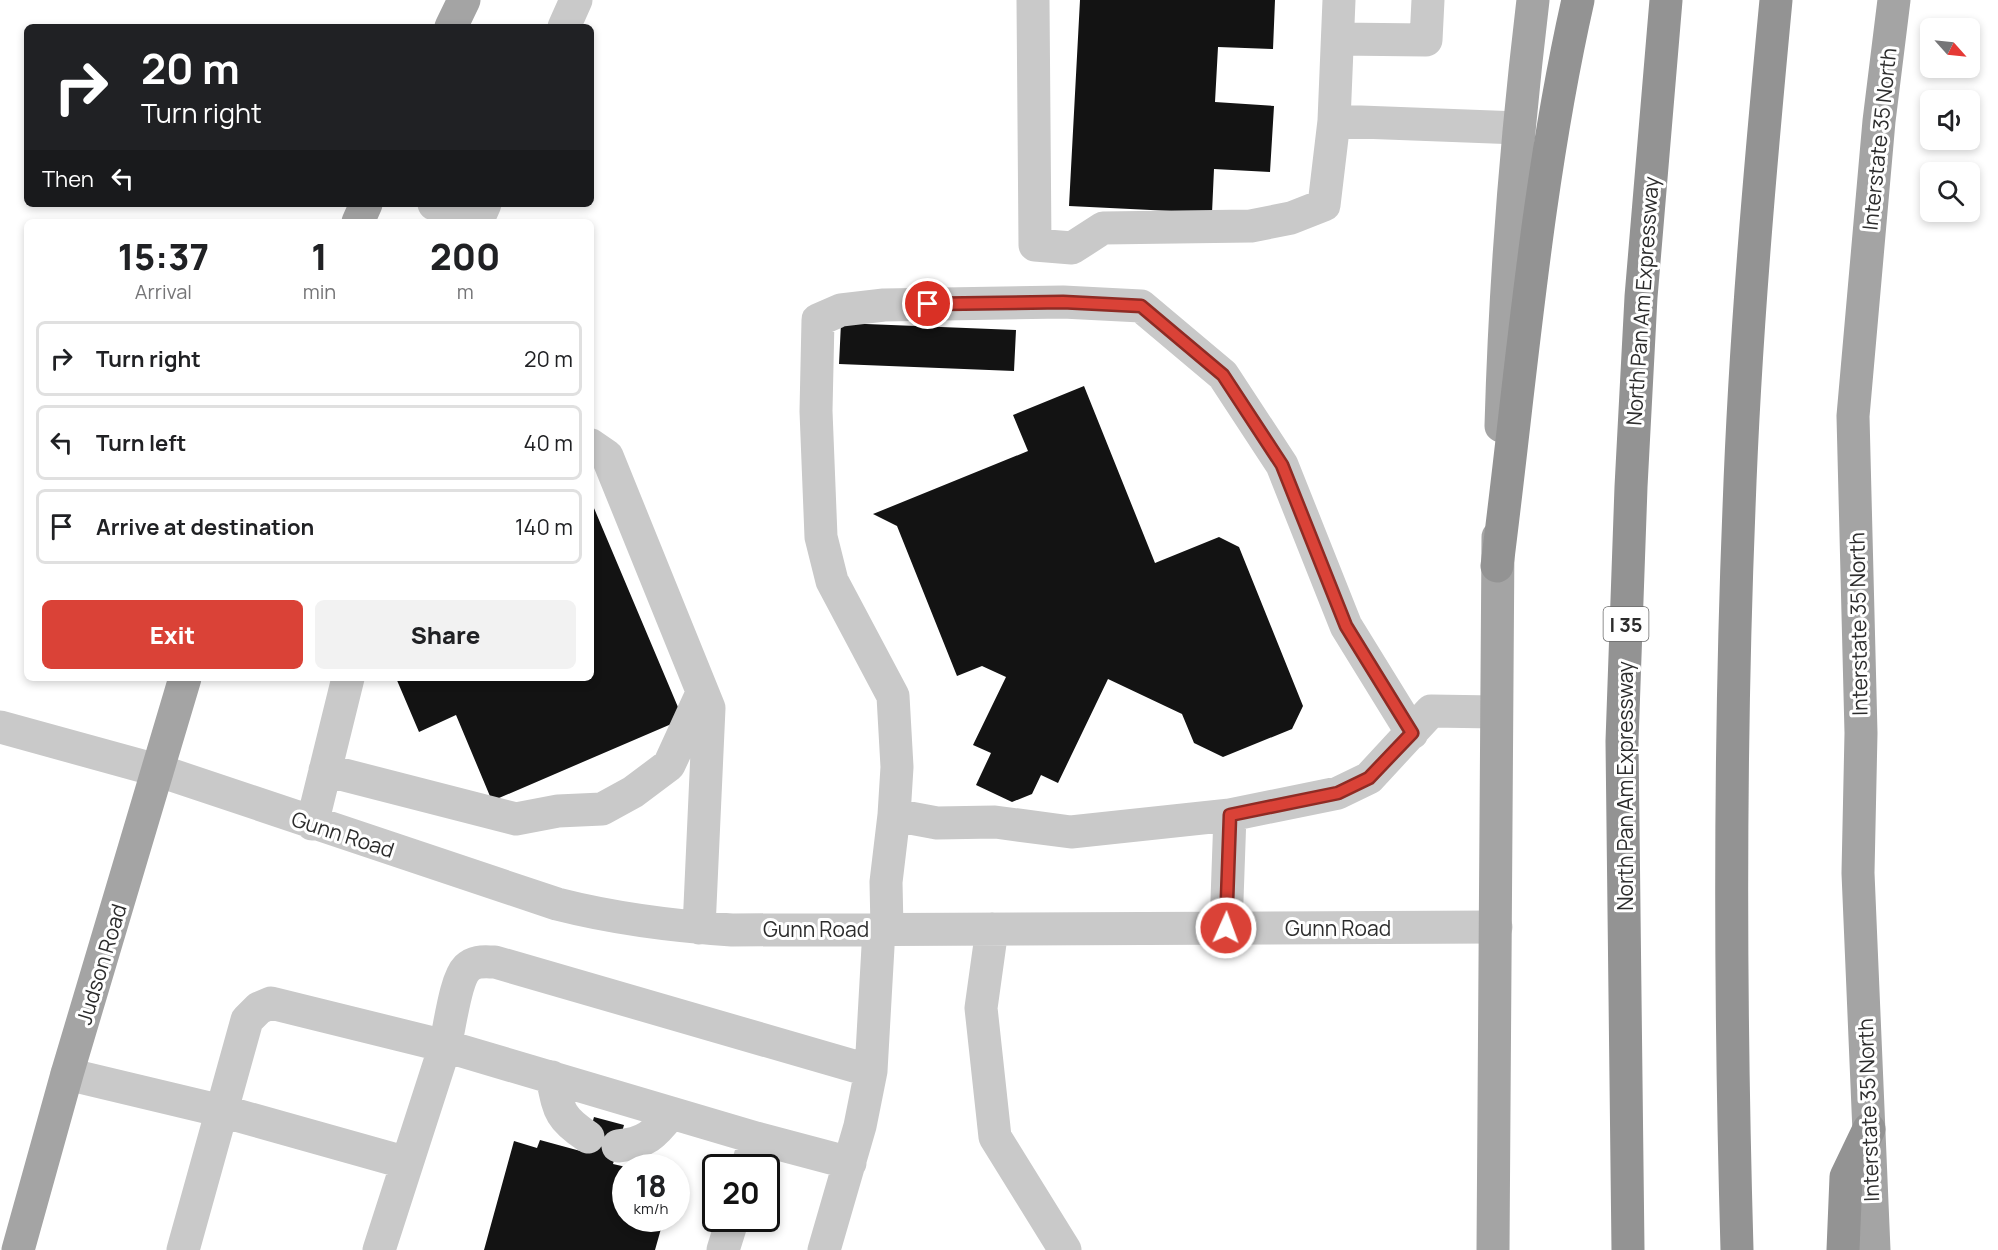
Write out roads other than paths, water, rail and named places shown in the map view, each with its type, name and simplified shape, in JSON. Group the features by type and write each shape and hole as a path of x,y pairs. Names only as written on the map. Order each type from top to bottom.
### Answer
{"highway":[{"path":"1497,566 1544,193 1556,112 1578,0"},
{"name":"North Pan Am Expressway","path":"1628,1250 1622,741 1641,297 1666,0"},
{"path":"1737,1250 1732,1080 1733,715 1738,517 1758,194 1776,0"},
{"path":"1843,1250 1846,1178 1869,1129"}],"main road":[{"path":"452,24 464,0"},
{"path":"1493,1250 1497,566 1505,286 1533,0"},
{"name":"Interstate 35 North","path":"1874,1250 1858,873 1861,733 1853,416 1879,121 1894,0"},
{"name":"Judson Road","path":"18,1250 67,1074 184,681"}],"street":[{"path":"565,24 576,0"},
{"path":"1033,0 1035,245 1072,248 1103,228 1251,226 1291,218 1324,205 1334,121 1339,0"},
{"path":"1338,39 1426,40 1428,0"},
{"path":"1334,121 1519,128"},
{"path":"442,207 475,219"},
{"path":"824,1250 850,1163 871,1071 897,767 893,696 832,581 821,537 816,411 818,320 841,310 884,305 1063,302 1141,306 1223,375 1282,465 1346,626 1412,733"},
{"path":"594,447 607,456 709,708 699,928"},
{"path":"312,824 347,681"},
{"path":"325,770 516,819 558,811 602,810 633,792 669,765 702,691"},
{"path":"894,815 937,823 995,822 1071,832 1230,815 1338,793 1369,778 1431,711 1496,712"},
{"name":"Gunn Road","path":"0,727 159,771 557,904 605,916 699,928 1496,927"},
{"path":"1226,928 1230,815"},
{"path":"992,929 981,1008 995,1137 1065,1250"},
{"path":"379,1250 445,1046 460,982 467,968 479,961 495,962 871,1071"},
{"path":"183,1250 247,1020 259,1008 271,1003 445,1046 671,1113 751,1153 850,1163"},
{"path":"67,1074 222,1111 407,1163"},
{"path":"552,1077 558,1107 567,1123 603,1141 639,1143 658,1130 671,1113"},
{"path":"723,1250 729,1232"}]}
